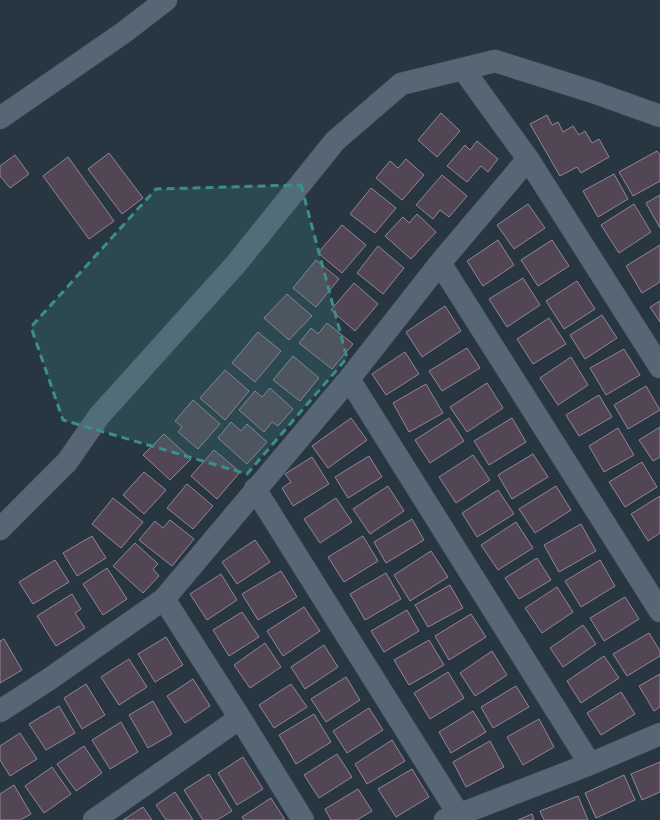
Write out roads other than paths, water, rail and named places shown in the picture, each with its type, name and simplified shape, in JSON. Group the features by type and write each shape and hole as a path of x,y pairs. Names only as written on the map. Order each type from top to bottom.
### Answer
{"street":[{"path":"0,118 123,33 166,0"},
{"path":"0,529 67,462 99,416 236,264 335,141 401,84 495,61 593,92 660,116"},
{"path":"463,69 528,159 660,367"},
{"path":"0,711 48,680 164,599 349,379 440,263 528,159"},
{"path":"440,263 660,611"},
{"path":"349,379 590,764"},
{"path":"255,489 451,818 590,764 660,734"},
{"path":"164,599 303,820"},
{"path":"94,820 240,718"}]}
